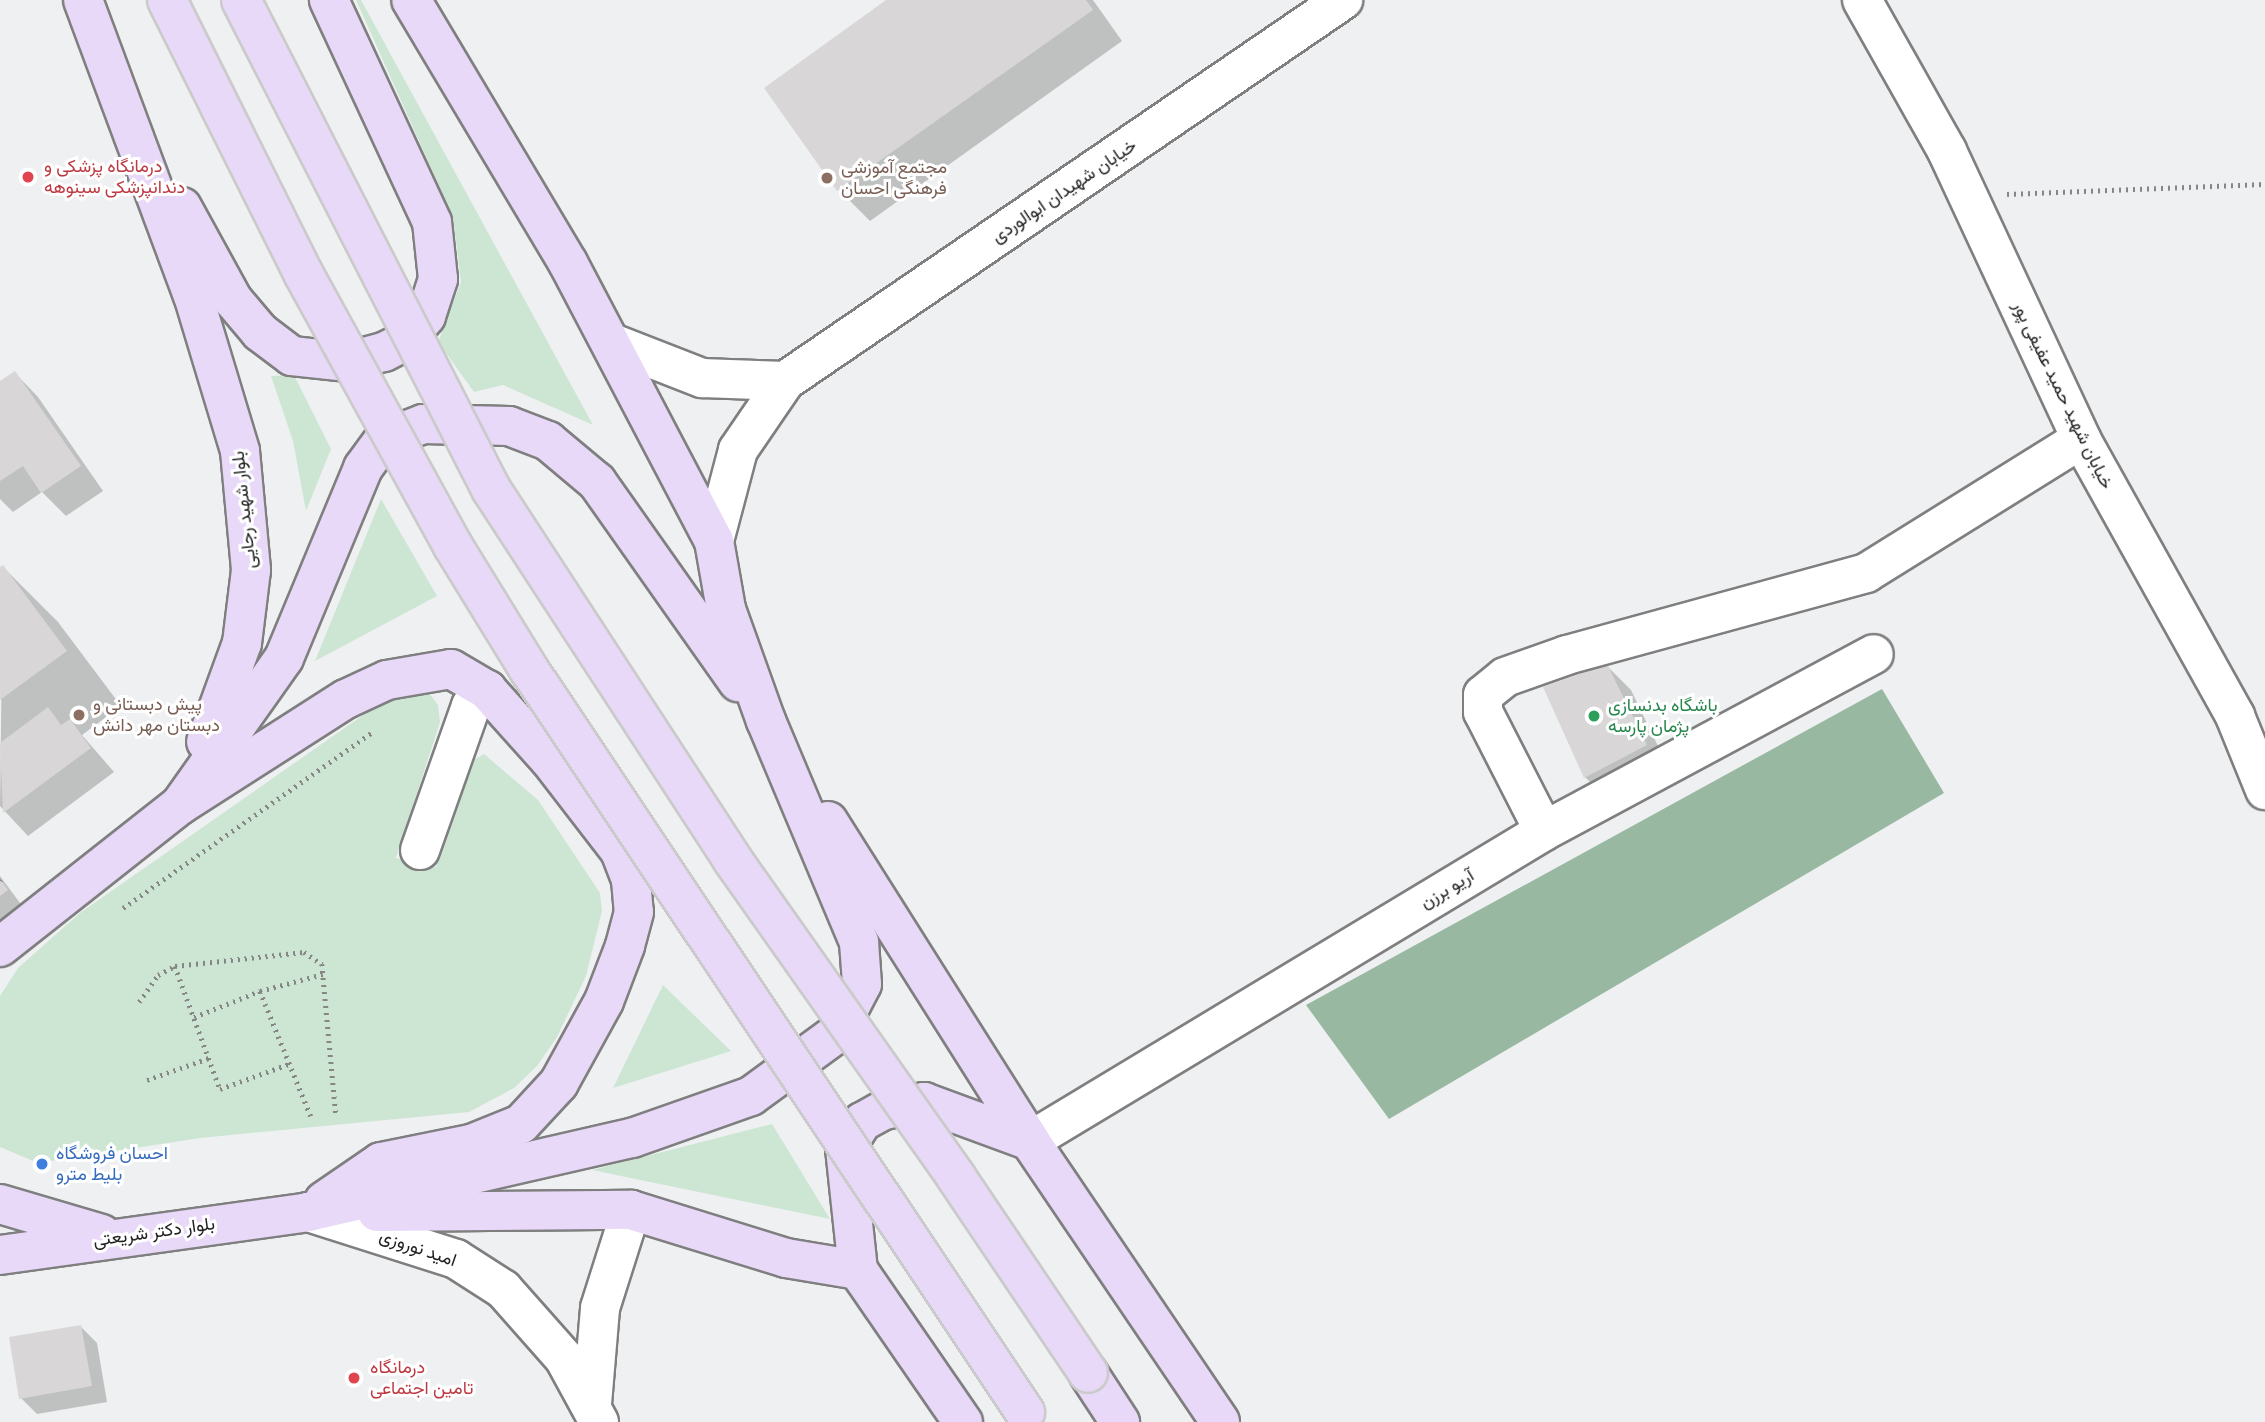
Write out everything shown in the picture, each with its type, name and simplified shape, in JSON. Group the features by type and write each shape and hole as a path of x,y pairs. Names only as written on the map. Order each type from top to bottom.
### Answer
{"main road":[{"name":"بلوار شهید رجایی","path":"0,947 180,806 222,704 242,643 251,570 248,514 240,452 218,371 115,78 83,0"},
{"path":"167,0 303,273 453,546 528,668 1028,1417"},
{"path":"241,0 491,489 732,859 957,1177 1120,1422"},
{"path":"115,78 233,300 260,332 292,356 317,361 346,362 384,352 402,342 426,316 438,279 432,222 329,0"},
{"path":"308,1212 632,1138 751,1096 836,1034 862,984 859,942 766,720 726,609 714,541 612,343 411,0"},
{"path":"180,806 284,658 363,468 384,439 423,424 509,426 548,441 597,482 766,720 1030,1141 1220,1422"},
{"path":"180,806 346,699 387,680 451,669 487,690 564,778 620,850 631,880 634,912 625,946 604,1001 559,1083 521,1124 471,1144 381,1162 308,1212"},
{"path":"963,1422 858,1270 845,1149 862,1122 884,1110 924,1102 1030,1141"},
{"path":"0,1204 114,1237"},
{"path":"308,1212 631,1210 786,1258 858,1270"},
{"name":"بلوار دکتر شریعتی","path":"0,1255 308,1212"}],"street":[{"name":"خیابان شهیدان ابوالوردی","path":"714,541 738,450 785,381 1343,0"},
{"name":"خیابان شهید حمید عفیفی پور","path":"1862,0 1968,195 2081,439 2235,716 2265,790"},
{"path":"612,343 702,378 785,381"},
{"path":"1544,831 1483,712 1483,695 1505,677 1567,654 1866,573 2081,439"},
{"name":"آریو برزن","path":"1030,1141 1544,831 1874,653"},
{"path":"420,850 471,706 487,690"},
{"name":"امید نوروزی","path":"596,1413 600,1308 631,1210"},
{"name":"امید نوروزی","path":"308,1212 456,1259 503,1289 564,1358 596,1413"}],"path":[{"path":"1968,195 2265,184"},
{"path":"123,908 384,724"},
{"path":"139,1002 158,975 176,966 304,952 323,964 336,1116"},
{"path":"176,966 220,1089 289,1064"},
{"path":"194,1017 260,991 323,974"},
{"path":"260,991 312,1119"},
{"path":"148,1080 209,1058"}],"green space":[{"path":"356,0 361,0 593,425 503,385 474,392 438,342 461,282 453,217"},
{"path":"294,375 331,449 306,511 293,441 271,376"},
{"path":"381,499 437,596 315,661"},
{"path":"413,687 429,693 438,705 440,722 396,858 436,867 465,765 484,754 538,800 600,893 602,911 586,976 557,1037 537,1066 514,1088 469,1112 200,1138 38,1163 0,1147 0,996 18,968 80,913 396,692"},
{"path":"1882,689 1944,793 1389,1119 1306,1005"},
{"path":"663,985 731,1051 613,1088"},
{"path":"772,1124 830,1219 592,1170"}],"building":[{"path":"886,0 1086,0 1093,10 837,191 764,88"},
{"path":"15,371 81,466 41,493 23,466 0,481 0,381"},
{"path":"3,565 67,651 0,700 0,567"},
{"name":"باشگاه بدنسازی پژمان پارسه","path":"1607,664 1647,745 1584,778 1543,687"},
{"path":"48,707 61,725 70,719 91,748 3,813 0,743"},
{"path":"0,879 8,890 0,896"},
{"path":"81,1325 92,1386 19,1399 9,1337"}],"place":[{"name":"درمانگاه پزشکی و دندانپزشکی سینوهه","path":"28,177"},
{"name":"مجتمع آموزشی فرهنگی احسان","path":"827,178"},
{"name":"پیش دبستانی و دبستان مهر دانش","path":"79,715"},
{"name":"باشگاه بدنسازی پژمان پارسه","path":"1594,716"},
{"name":"احسان فروشگاه بلیط مترو","path":"42,1164"},
{"name":"درمانگاه تامین اجتماعی","path":"354,1378"}]}
